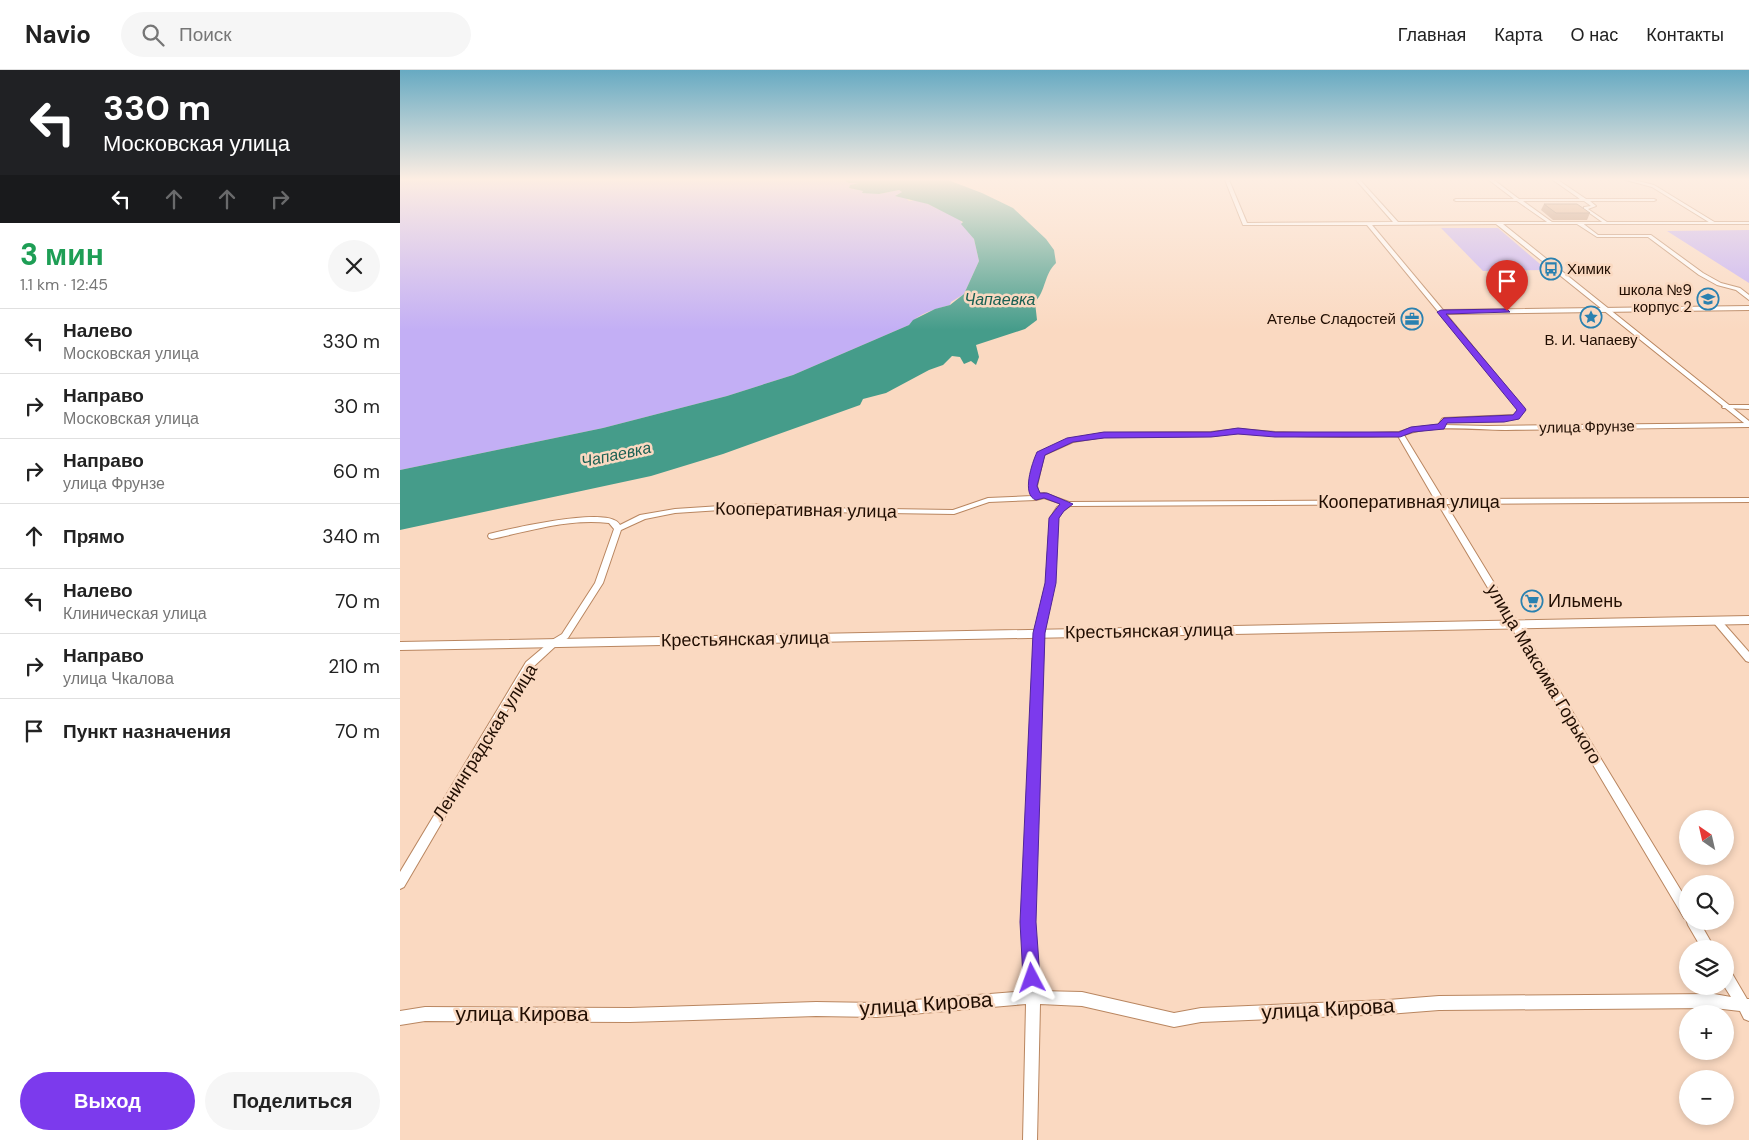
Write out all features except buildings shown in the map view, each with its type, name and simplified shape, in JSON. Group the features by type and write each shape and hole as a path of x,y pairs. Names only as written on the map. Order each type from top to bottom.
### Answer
{"street":[{"path":"1375,230 1522,410 1516,417 1504,419 1444,420 1441,427"},
{"path":"1505,230 1749,425"},
{"path":"1589,230 1597,236 1649,236 1701,274 1719,284 1738,290 1749,298"},
{"path":"1441,312 1749,308"},
{"path":"1725,407 1749,407"},
{"name":"улица Фрунзе","path":"1036,498 1033,486 1041,454 1070,440 1104,435 1211,434 1238,431 1275,434 1400,434 1411,430 1441,427 1749,425"},
{"name":"улица Максима Горького","path":"1400,434 1512,624 1679,899"},
{"path":"1036,498 1044,495 1068,504"},
{"name":"Кооперативная улица","path":"618,529 644,516 675,511 751,506 820,510 954,512 988,500 1036,498"},
{"name":"Кооперативная улица","path":"1068,504 1749,500"},
{"path":"1030,1140 1033,996 1028,922 1039,633 1050,583 1054,518 1060,509 1068,504"},
{"path":"492,536 576,521 609,520 615,523 618,529"},
{"name":"Ленинградская улица","path":"400,883 529,665 564,636 599,582 618,529"},
{"path":"1716,620 1749,658"},
{"name":"Крестьянская улица","path":"400,646 1749,620"},
{"path":"1734,988 1748,1009"},
{"name":"улица Кирова","path":"400,1018 425,1014 630,1015 816,1009 877,1010 1033,996 1082,999 1174,1020 1201,1015 1439,1003 1714,1001 1748,1009"}],"shaded area":[{"path":"400,230 967,230 974,239 979,261 964,294 951,302 950,305 928,312 917,317 909,325 793,375 727,396 603,428 400,470"},
{"path":"1443,230 1500,230 1547,270 1483,271"},
{"path":"1749,230 1749,283 1667,231"}],"water":[{"name":"Чапаевка","path":"966,230 1036,230 1054,250 1056,263 1049,272 1039,298 1035,302 1037,320 1025,329 976,345 979,357 976,365 971,361 964,364 960,357 952,356 943,365 929,370 886,393 863,399 860,405 723,454 651,476 400,530 400,470 603,428 727,396 793,375 909,325 913,320 935,309 950,305 964,294 979,261 974,239"}],"place":[{"name":"Химик","path":"1551,269"},
{"name":"школа №9 корпус 2","path":"1708,299"},
{"name":"В. И. Чапаеву","path":"1591,317"},
{"name":"Ателье Сладостей","path":"1412,319"},
{"name":"Ильмень","path":"1532,601"}],"route":[{"path":"1032,978 1028,922 1035,789 1039,633 1050,583 1054,518 1060,509 1068,504 1044,495 1036,498 1033,486 1041,454 1070,440 1104,435 1211,434 1238,431 1340,436 1400,434 1411,430 1441,427 1444,420 1516,417 1522,410 1441,312 1507,311"}]}
